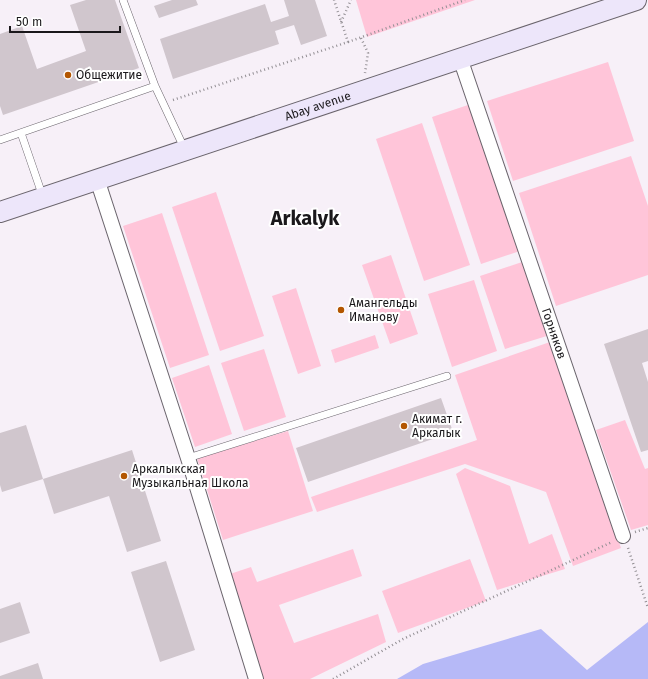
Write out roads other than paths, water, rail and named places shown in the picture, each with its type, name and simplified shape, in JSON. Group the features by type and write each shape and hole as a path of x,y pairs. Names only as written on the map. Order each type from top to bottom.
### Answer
{"street":[{"name":"Abay avenue","path":"0,212 460,58 611,4 636,0"},
{"name":"Горняков","path":"460,58 624,536"},
{"path":"97,179 188,458 256,679"}],"lane":[{"path":"123,0 155,86 185,150"},
{"path":"0,140 155,86"},
{"path":"21,133 43,197"},
{"path":"188,458 447,376"}],"water":[{"path":"648,622 648,679 397,679 423,664 541,629 587,670"}],"place":[{"name":"Общежитие","path":"68,75"},
{"name":"Амангельды Иманову","path":"341,310"},
{"name":"Акимат г. Аркалык","path":"404,426"},
{"name":"Аркалыкская Музыкальная Школа","path":"124,476"}],"district":[{"name":"Arkalyk","path":"305,218"}]}
